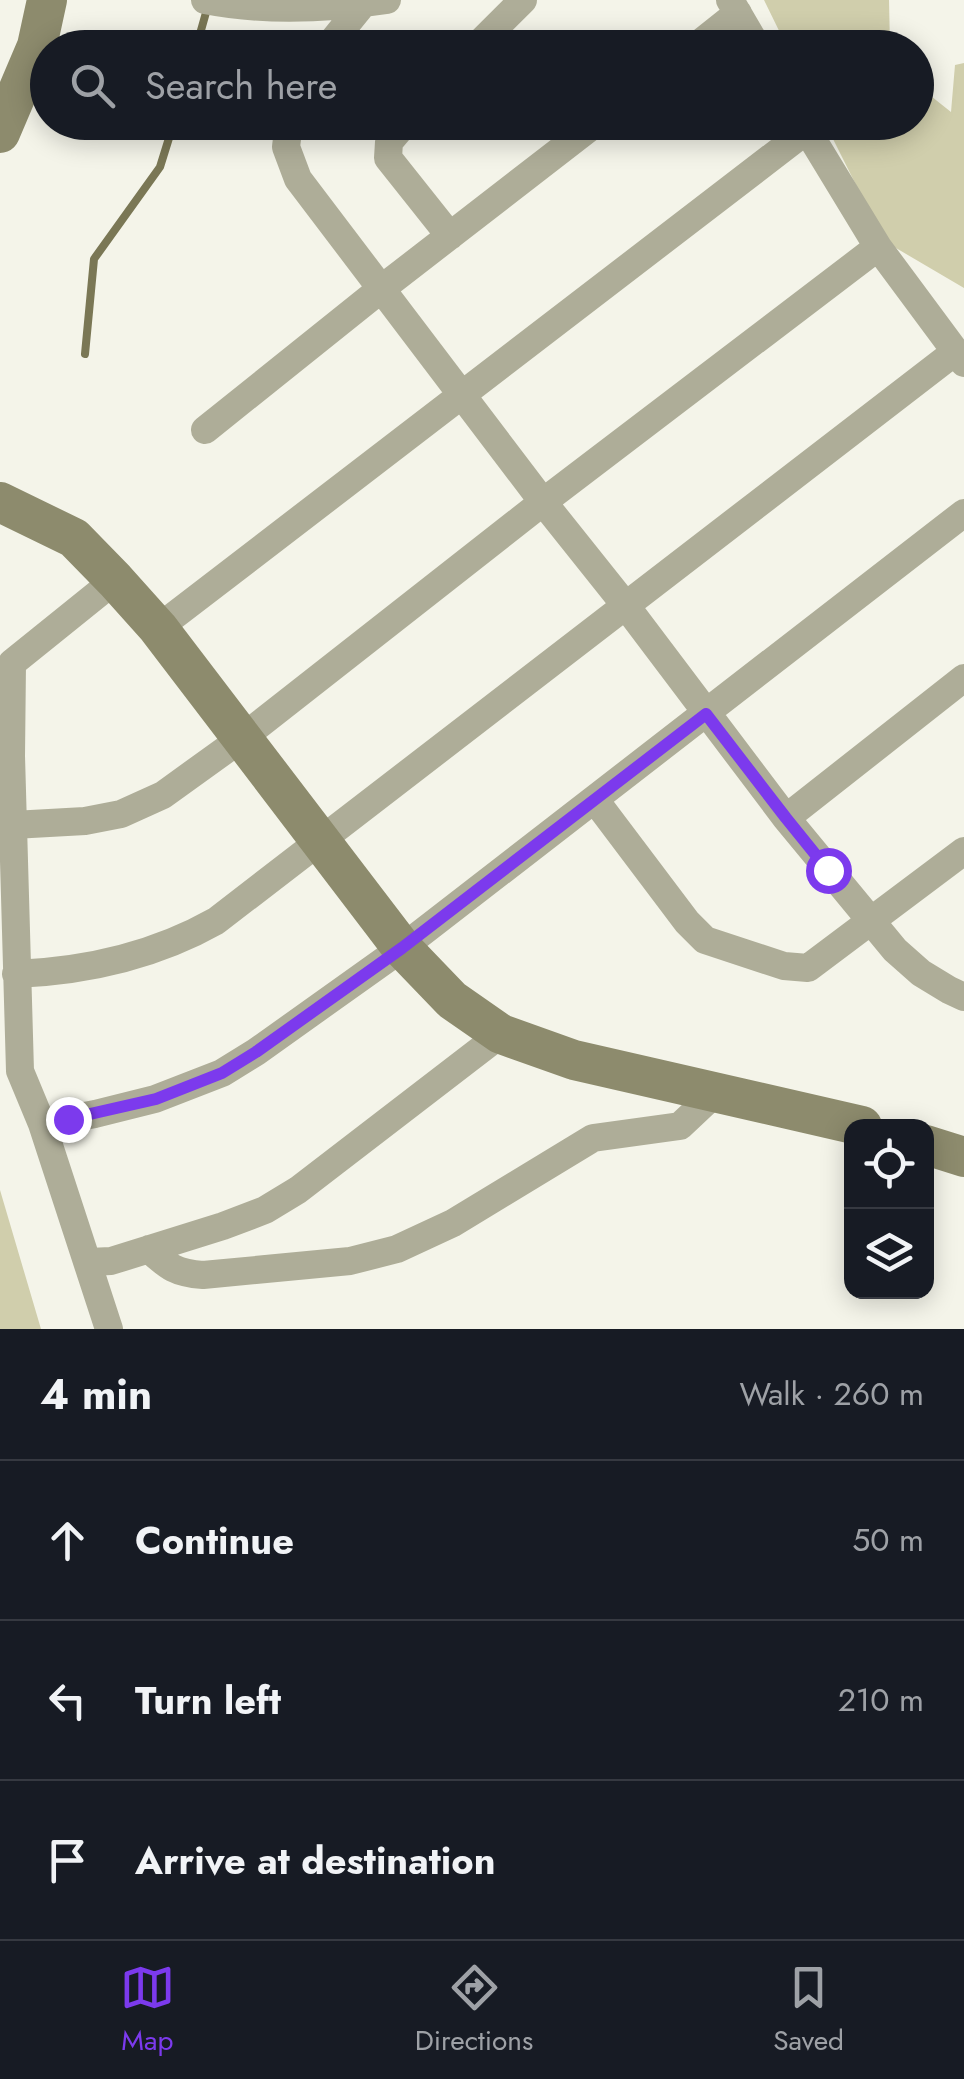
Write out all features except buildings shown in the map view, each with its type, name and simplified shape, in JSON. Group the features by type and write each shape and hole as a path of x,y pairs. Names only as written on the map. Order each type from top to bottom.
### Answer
{"street":[{"path":"40,30 47,0"},
{"path":"205,0 283,9 373,1"},
{"path":"493,30 523,0"},
{"path":"344,30 373,1"},
{"path":"712,30 734,7 747,30"},
{"path":"0,134 30,61"},
{"path":"287,140 298,180 786,818 895,950 921,973 964,997"},
{"path":"391,140 388,158 450,236"},
{"path":"205,430 574,140"},
{"path":"158,628 462,396 786,140"},
{"path":"16,974 116,961 183,940 216,921 626,606 960,357 878,247 813,140"},
{"path":"13,825 85,821 121,814 163,795 878,247"},
{"path":"0,502 74,538 115,580 158,628 402,948 452,1000 501,1034 574,1060 844,1122"},
{"path":"42,1124 156,1099 222,1073 256,1052 402,948 964,513"},
{"path":"109,1329 42,1124 20,1072 6,659 115,580"},
{"path":"786,818 964,678"},
{"path":"595,800 687,922 705,940 784,966 808,968 964,851"},
{"path":"89,1262 111,1262 266,1210 298,1190 501,1034"},
{"path":"149,1249 180,1273 203,1275 350,1261 397,1249 453,1223 594,1138 680,1126 714,1094"},
{"path":"934,1148 964,1157"}],"shaded area":[{"path":"764,0 889,0 890,30 779,30"},
{"path":"964,63 964,288 884,241 834,140 934,140 934,98 951,112 955,65"},
{"path":"0,1190 41,1329 0,1329"}],"waterway":[{"path":"201,30 207,9"},
{"path":"85,354 94,259 160,167 168,140"}],"route":[{"path":"68,1119 156,1099 222,1073 256,1052 402,948 706,714 828,870"}]}
